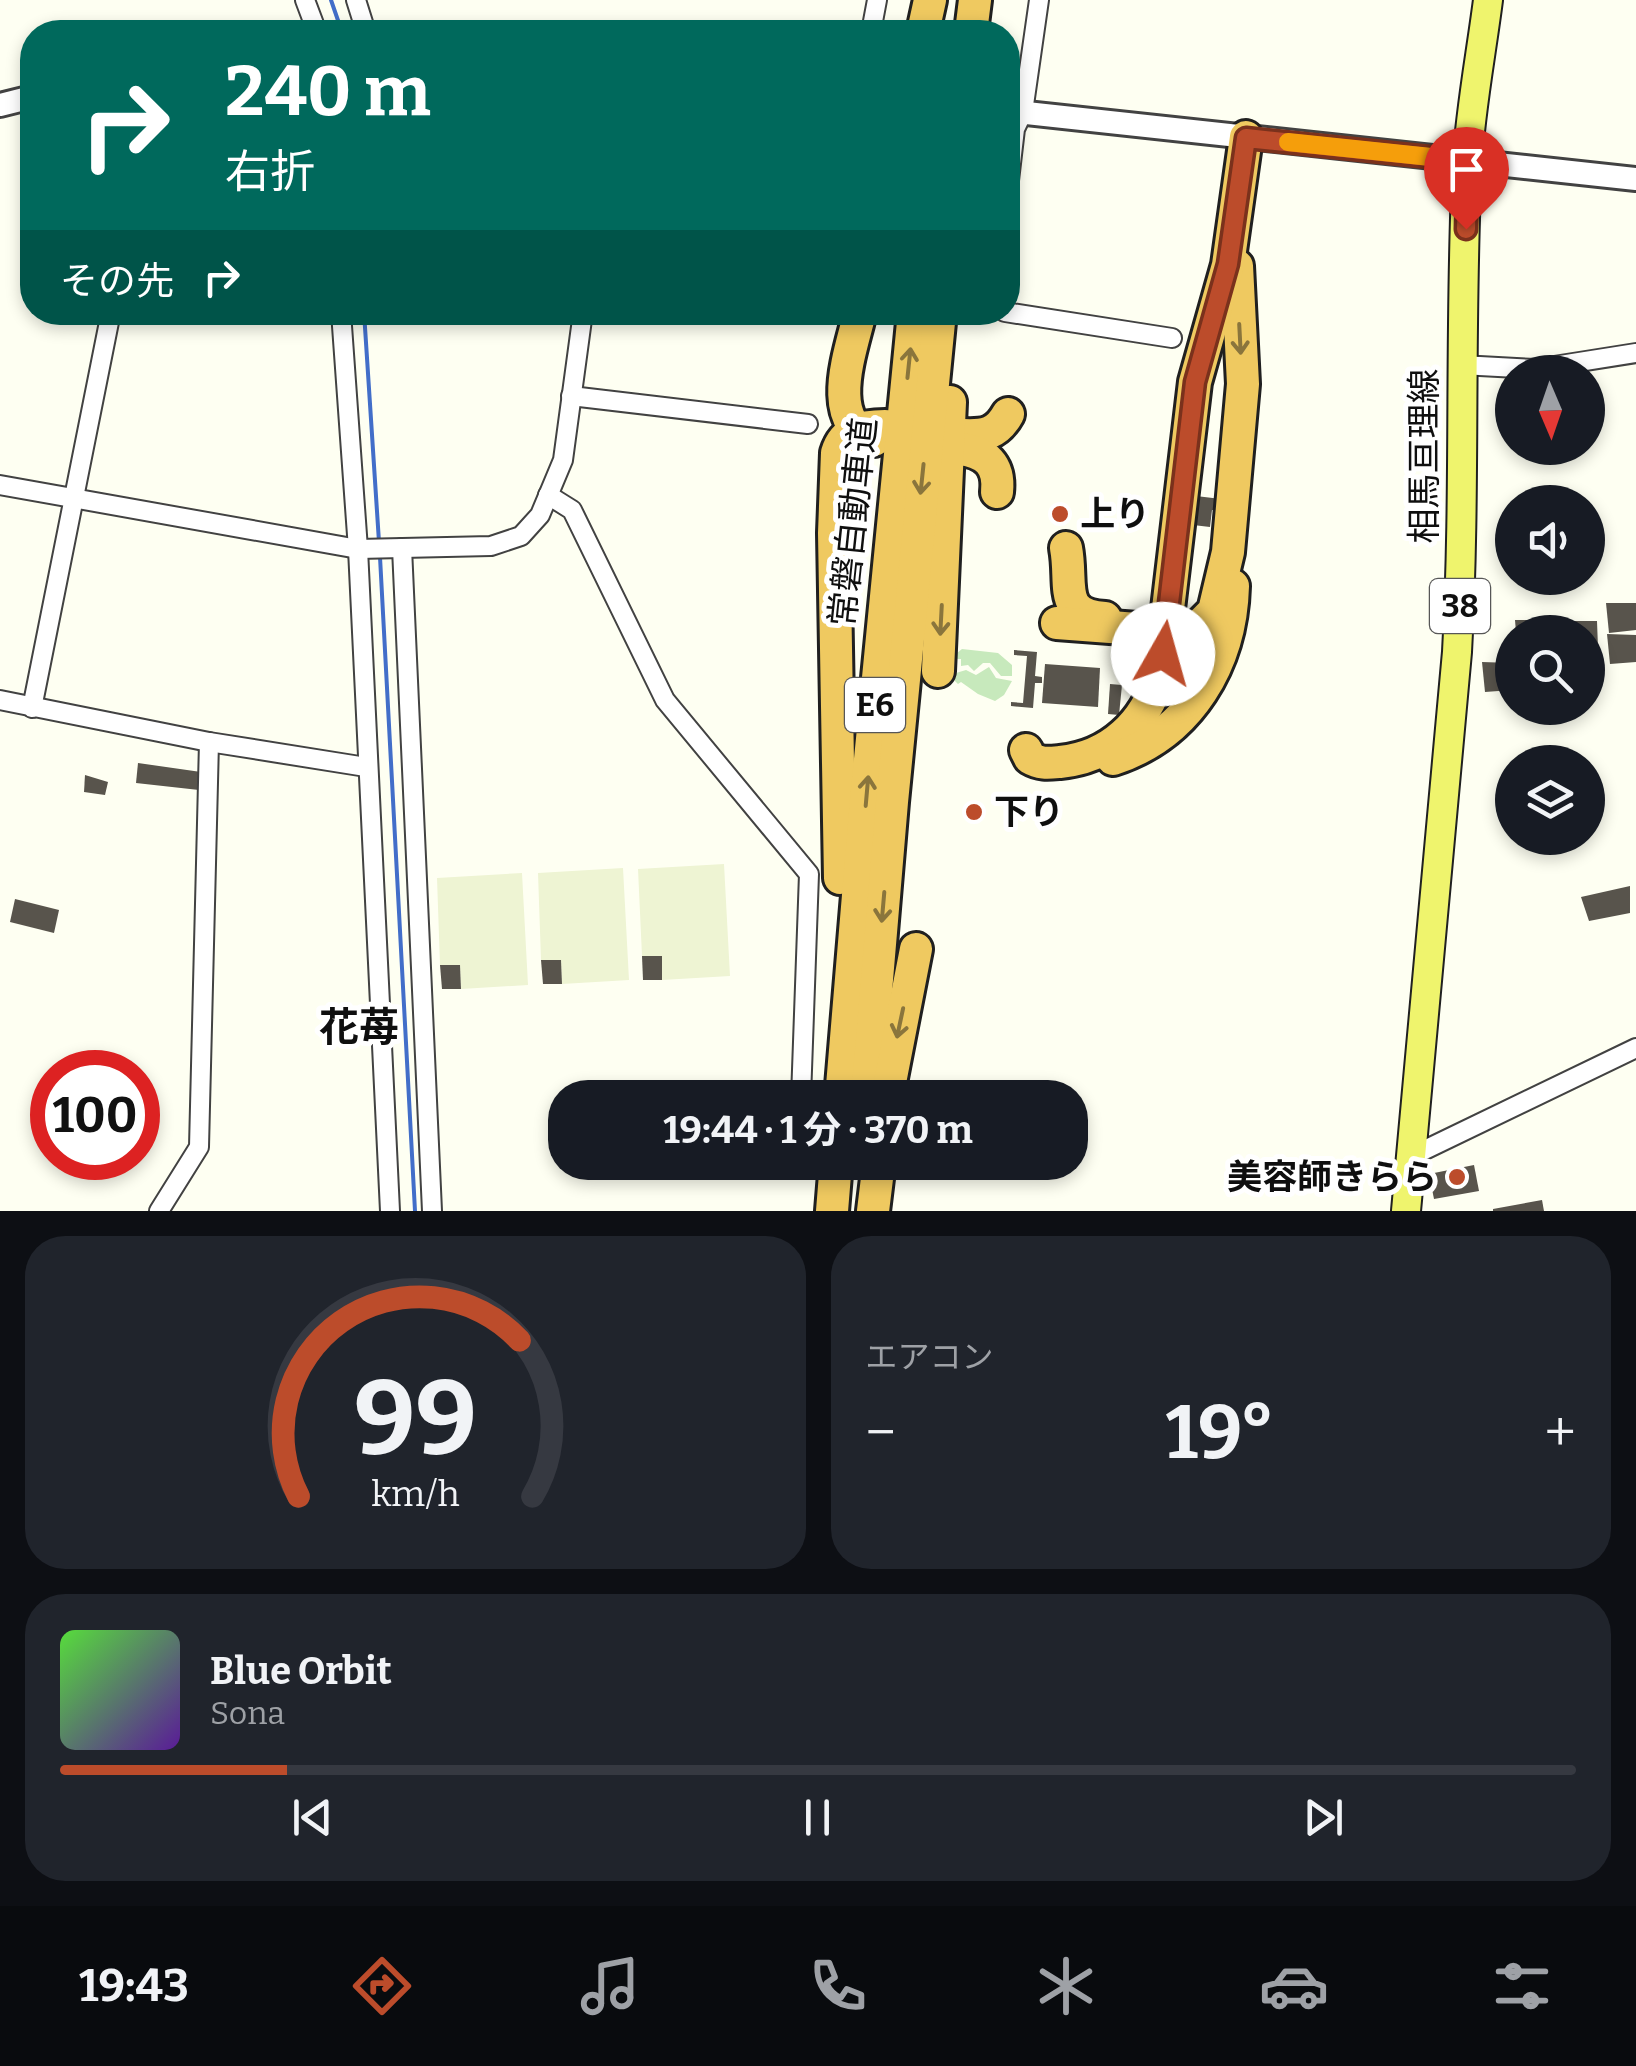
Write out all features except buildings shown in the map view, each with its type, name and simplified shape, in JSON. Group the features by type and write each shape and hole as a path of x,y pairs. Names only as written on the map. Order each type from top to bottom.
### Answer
{"highway":[{"path":"1026,750 1036,762 1069,761 1103,750 1119,740 1144,714 1154,695 1166,632 1195,382 1228,264 1246,138"},
{"path":"1058,623 1166,632 1190,630 1210,617 1220,594 1228,552 1243,384 1237,267 1246,188 1246,138"},
{"path":"838,1080 840,825 834,533 837,452 840,443 874,432 848,421 844,400 858,325"},
{"name":"常磐自動車道","path":"840,1080 913,325"},
{"name":"常磐自動車道","path":"869,1080 939,325"},
{"path":"938,671 953,325"},
{"path":"998,492 997,471 992,462 962,442 996,430 1008,414"},
{"path":"1066,548 1074,608 1091,618 1124,619 1139,613 1152,601 1175,541"},
{"path":"1022,787 1028,777 1038,773 1124,756 1172,726 1190,708 1206,687 1228,637 1233,585 1228,552"},
{"path":"891,1080 916,948"},
{"path":"873,1211 877,1180"}],"main road":[{"name":"相馬亘理線","path":"1406,1211 1457,652 1462,563 1468,161 1488,0"}],"street":[{"path":"1020,88 1039,0"},
{"path":"1020,112 1636,179"},
{"path":"1020,314 1172,338"},
{"path":"32,708 108,325"},
{"path":"343,325 358,550 390,1211"},
{"path":"0,484 358,550 492,546 521,536 540,515 562,460 581,325"},
{"path":"1462,366 1535,370 1636,353"},
{"path":"571,396 808,424"},
{"path":"548,495 572,510 665,700 808,874 802,1080"},
{"path":"402,548 432,1211"},
{"path":"0,700 210,742 366,767"},
{"path":"159,1211 199,1147 210,742"},
{"path":"1410,1157 1636,1048"}],"green space":[{"path":"962,649 998,653 1012,665 1012,676 1001,676 990,663 983,663 974,671 968,665 961,666 961,659 956,659 956,673 966,670 976,675 989,667 996,678 1012,681 1004,695 995,701 952,678 952,657"},
{"path":"724,864 730,976 662,980 662,956 642,956 638,869"},
{"path":"623,868 629,980 562,984 561,961 541,960 538,873"},
{"path":"522,873 528,985 461,989 460,966 440,965 437,878"}],"waterway":[{"path":"331,0 338,20"},
{"path":"365,325 379,542"},
{"path":"380,557 415,1211"}],"slow traffic":[{"path":"1288,142 1450,159"}],"place":[{"name":"上り","path":"1060,514"},
{"name":"下り","path":"974,812"},
{"name":"美容師きらら","path":"1457,1177"}],"district":[{"name":"花苺","path":"359,1027"}],"route":[{"path":"1163,654 1195,382 1228,264 1246,138 1468,161 1466,229"}]}
